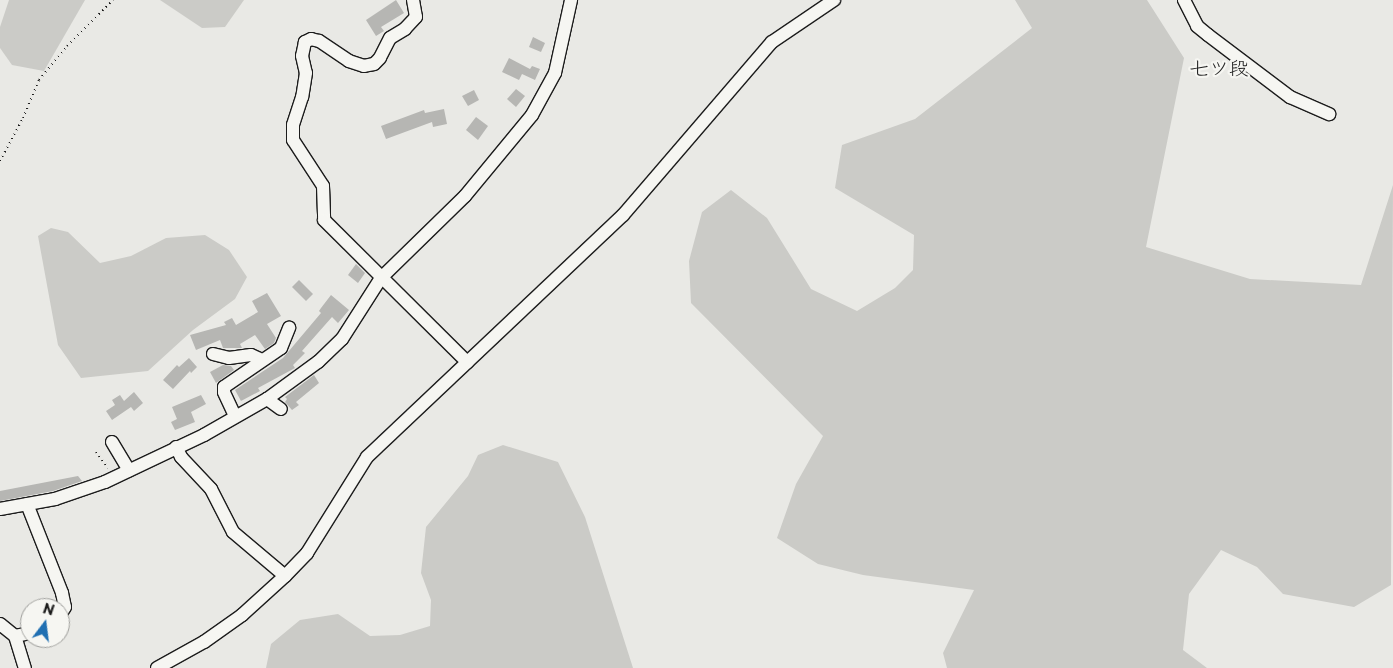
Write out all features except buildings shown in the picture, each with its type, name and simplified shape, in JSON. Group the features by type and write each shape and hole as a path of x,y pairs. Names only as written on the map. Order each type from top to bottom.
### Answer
{"street":[{"path":"413,0 416,17 405,29 390,38 380,58 374,64 364,66 349,61 319,40 311,39 305,42 302,56 306,72 302,97 293,125 293,140 323,186 324,220 467,362"},
{"path":"0,509 79,493 114,478 204,435 267,399 318,362 342,339 381,278 465,196 532,115 555,73 571,0"},
{"path":"157,668 204,642 242,615 285,576 308,553 367,457 623,215 772,42 834,0"},
{"path":"1184,0 1197,26 1208,36 1290,97 1329,114"},
{"path":"235,416 224,392 224,387 281,348 289,328"},
{"path":"214,354 229,358 251,355 262,360"},
{"path":"267,399 281,409"},
{"path":"112,442 129,470"},
{"path":"176,447 181,457 211,489 233,532 285,576"},
{"path":"27,504 63,598"},
{"path":"0,624 15,636 25,668"},
{"path":"15,636 20,635"}],"path":[{"path":"0,161 23,118 39,80 67,46 113,0"},
{"path":"96,452 114,478"}],"shaded area":[{"path":"9,0 85,0 44,71 12,65 0,48 0,27"},
{"path":"160,0 244,0 225,27 202,28"},
{"path":"1015,0 1147,0 1184,58 1146,247 1250,279 1361,285 1393,185 1391,585 1354,607 1283,594 1257,567 1221,550 1189,594 1183,650 1207,668 947,668 943,653 974,590 863,575 818,564 777,538 796,484 823,436 691,303 689,261 702,212 731,190 767,218 811,289 857,311 895,288 913,270 914,235 835,188 842,145 915,119 1032,28"},
{"path":"51,228 68,232 100,263 131,256 166,238 205,235 229,250 247,277 235,299 193,330 148,371 81,378 58,345 38,236"},
{"path":"503,445 558,462 585,517 633,668 266,668 271,644 300,620 338,614 370,636 400,635 430,626 431,600 421,573 426,527 468,476 478,455"}],"district":[{"name":"七ツ段","path":"1219,67"}]}
